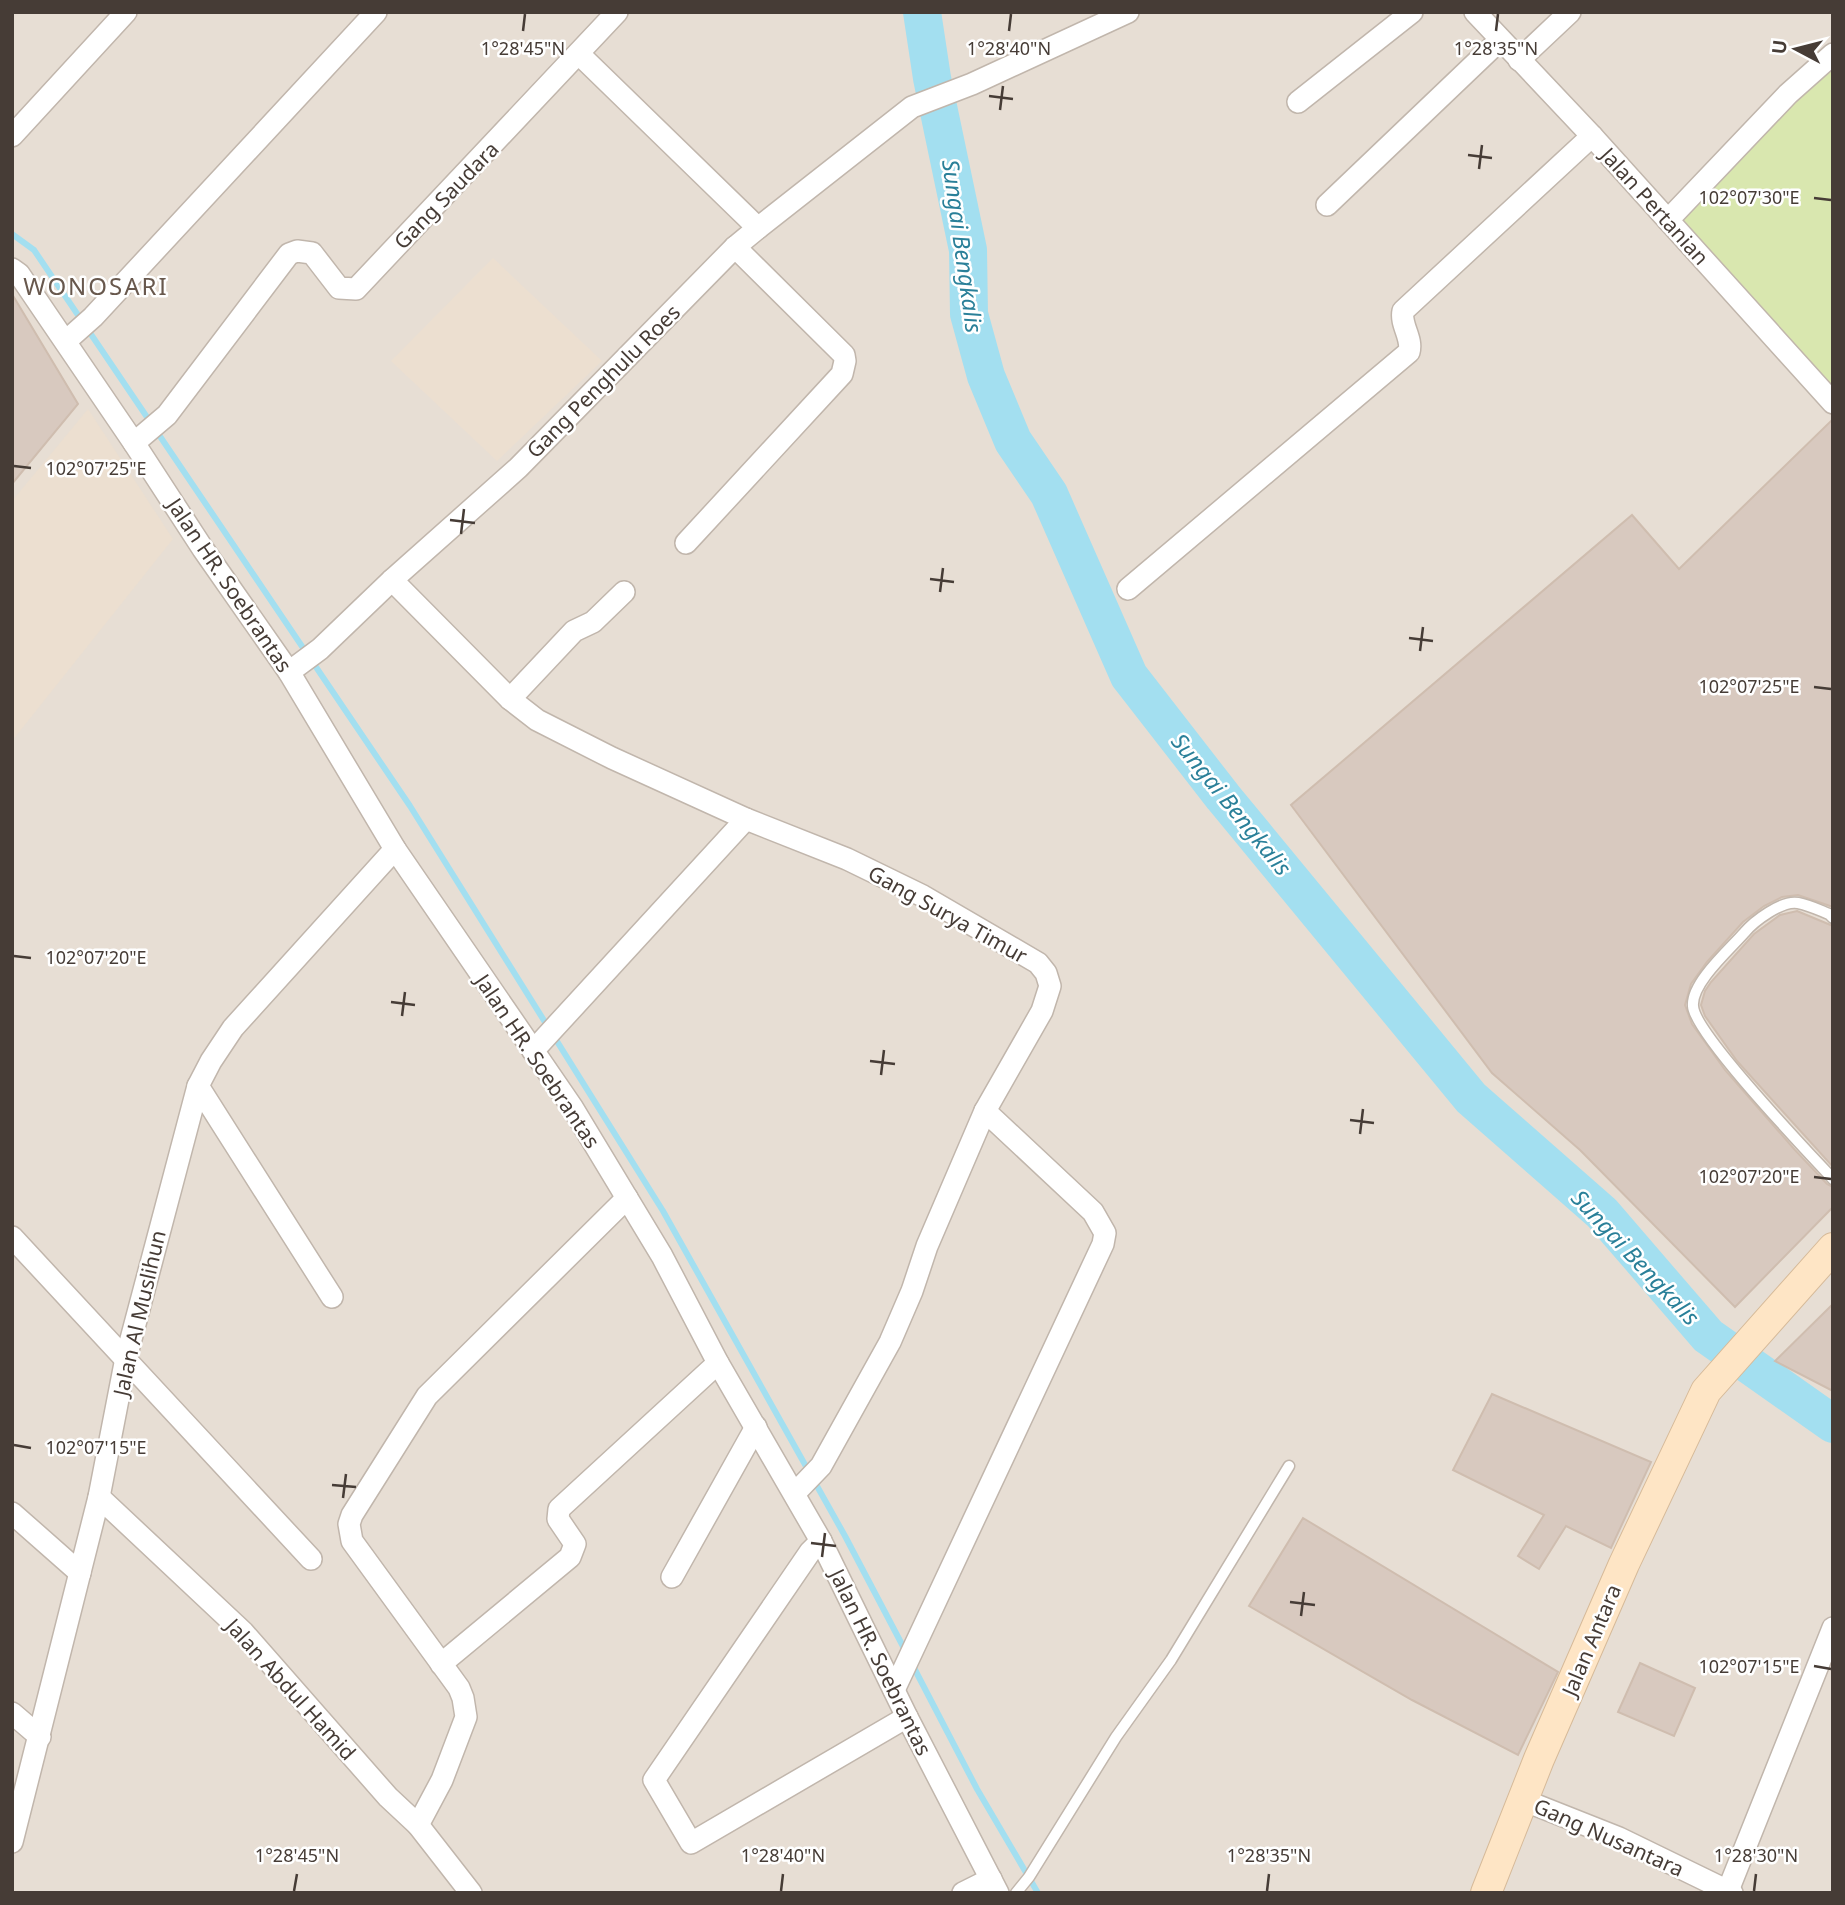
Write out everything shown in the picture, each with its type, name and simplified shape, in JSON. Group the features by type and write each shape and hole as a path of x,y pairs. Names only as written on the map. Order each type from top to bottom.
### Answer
{"street":[{"path":"12,136 126,12"},
{"path":"72,336 93,317 376,12"},
{"path":"617,12 580,55 758,228"},
{"name":"Gang Penghulu Roes","path":"295,668 320,649 391,580 518,468 735,247 758,228 912,107 972,84 1128,12"},
{"path":"1298,102 1412,12"},
{"name":"Jalan Pertanian","path":"1475,12 1592,136 1833,403"},
{"path":"1519,60 1570,12"},
{"path":"1326,205 1500,40"},
{"path":"1668,220 1788,94 1833,54"},
{"name":"Gang Saudara","path":"142,437 167,415 289,254 297,251 312,253 339,288 356,289 580,55"},
{"path":"1128,589 1409,352 1411,347 1402,317 1403,311 1592,136"},
{"path":"686,543 842,374 845,367 844,355 735,247"},
{"name":"Jalan HR. Soebrantas","path":"14,274 72,336 142,437 203,549 295,668 394,849 572,1107 662,1256 756,1427 800,1489 821,1541 907,1717 994,1886"},
{"name":"Gang Surya Timur","path":"391,580 510,699 537,720 746,820 847,859 923,896 1038,962 1046,973 1049,986 1042,1011 985,1111 940,1212 912,1291 890,1342 821,1466 800,1489"},
{"path":"510,699 574,631 593,622 624,592"},
{"path":"533,1051 746,820"},
{"name":"Jalan Al Muslihun","path":"12,1842 99,1497 126,1358 198,1086 233,1028 394,849"},
{"path":"198,1086 332,1297"},
{"path":"894,1690 1103,1244 1105,1233 1093,1212 985,1111"},
{"path":"418,1825 442,1780 466,1717 463,1698 459,1688 352,1541 349,1524 352,1515 427,1396 627,1198"},
{"path":"12,1237 311,1559"},
{"name":"Jalan Antara","path":"1486,1893 1539,1759 1624,1564 1706,1391 1833,1248"},
{"path":"441,1664 570,1557 575,1544 558,1519 559,1509 719,1363"},
{"path":"672,1577 756,1427"},
{"name":"Jalan Abdul Hamid","path":"99,1497 243,1632 388,1797 418,1825 471,1893"},
{"path":"12,1514 80,1573"},
{"path":"821,1541 810,1552 654,1780 691,1843 907,1717"},
{"path":"1729,1892 1833,1628"},
{"path":"12,1713 40,1737"},
{"name":"Gang Nusantara","path":"1523,1800 1619,1838 1729,1892"},
{"path":"963,1893 994,1886"}],"lane":[{"path":"1833,918 1796,902 1773,910 1752,924 1698,984 1692,1005 1701,1027 1724,1057 1833,1179"},
{"path":"1016,1893 1029,1877 1116,1737 1171,1660 1289,1466"}],"shaded area":[{"path":"12,12 1833,12 1833,1893 12,1893"},
{"path":"493,258 602,361 497,461 391,361"},
{"path":"88,409 173,539 12,741 12,501"}],"green space":[{"path":"1833,66 1833,403 1667,230"}],"building":[{"path":"12,294 78,404 12,484"},
{"path":"1833,419 1833,907 1798,895 1782,897 1764,906 1743,922 1707,962 1691,984 1685,1005 1692,1024 1725,1070 1795,1150 1833,1187 1833,1207 1735,1307 1580,1150 1492,1073 1291,805 1632,515 1679,569"},
{"path":"1797,911 1833,926 1833,1167 1737,1061 1705,1016 1701,1005 1711,982 1754,934 1780,915"},
{"path":"1833,1304 1833,1391 1775,1361"},
{"path":"1492,1394 1651,1462 1611,1548 1566,1526 1539,1569 1518,1556 1544,1515 1453,1470"},
{"path":"1303,1518 1558,1672 1518,1755 1412,1700 1249,1606"},
{"path":"1640,1663 1695,1688 1674,1736 1618,1712"}],"waterway":[{"name":"Sungai Bengkalis","path":"922,12 932,78 968,250 969,314 986,376 1013,441 1049,494 1129,676 1223,797 1471,1098 1602,1213 1708,1336 1833,1424"},
{"path":"12,234 34,250 410,806 663,1211 845,1536 907,1654"},
{"path":"912,1664 977,1789 1038,1893"}],"district":[{"name":"WONOSARI","path":"96,285"}]}
